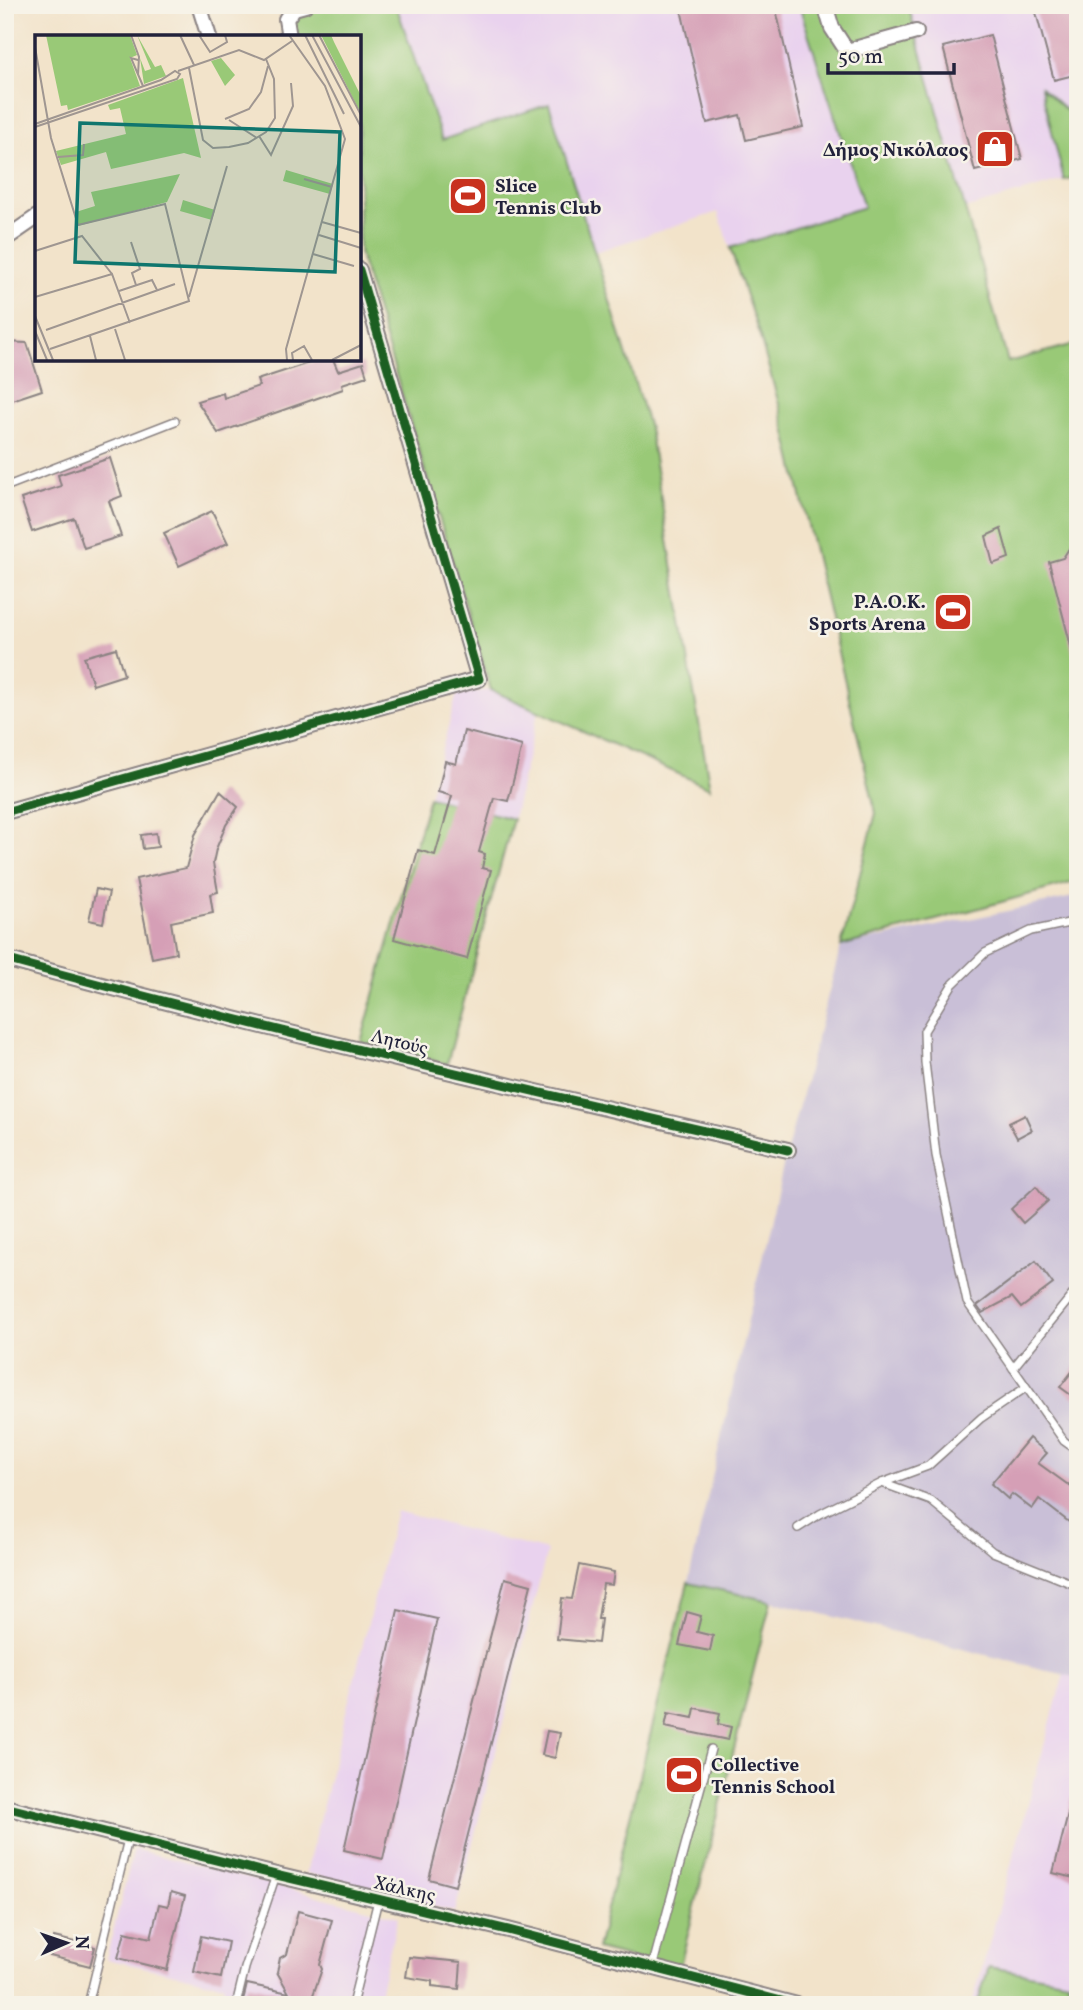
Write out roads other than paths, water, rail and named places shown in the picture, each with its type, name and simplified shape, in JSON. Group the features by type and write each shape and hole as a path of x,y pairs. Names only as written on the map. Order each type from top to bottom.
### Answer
{"street":[{"path":"200,5 208,35"},
{"path":"289,35 286,19 294,8 304,5"},
{"path":"825,5 832,28 847,51 916,32"},
{"path":"5,239 35,218"},
{"path":"5,812 479,679 360,273"},
{"name":"Λητούς","path":"5,958 179,1006 788,1150"},
{"name":"Χάλκης","path":"5,1807 508,1930 797,2005"}],"lane":[{"path":"5,487 175,421"},
{"path":"1078,921 1031,931 985,953 951,985 924,1031 936,1155 967,1302 1064,1441 1078,1451"},
{"path":"1013,1368 1078,1288"},
{"path":"798,1528 882,1483 928,1466 981,1418 1025,1388"},
{"path":"882,1483 931,1501 993,1552 1078,1586"},
{"path":"652,1969 711,1749"},
{"path":"88,2005 128,1839"},
{"path":"236,2005 245,1968 276,1875"},
{"path":"352,2005 378,1900"}],"place":[{"name":"Δήμος Νικόλαος","path":"995,149"},
{"name":"Slice Tennis Club","path":"468,196"},
{"name":"P.A.O.K. Sports Arena","path":"953,612"},
{"name":"Collective Tennis School","path":"684,1775"}]}
